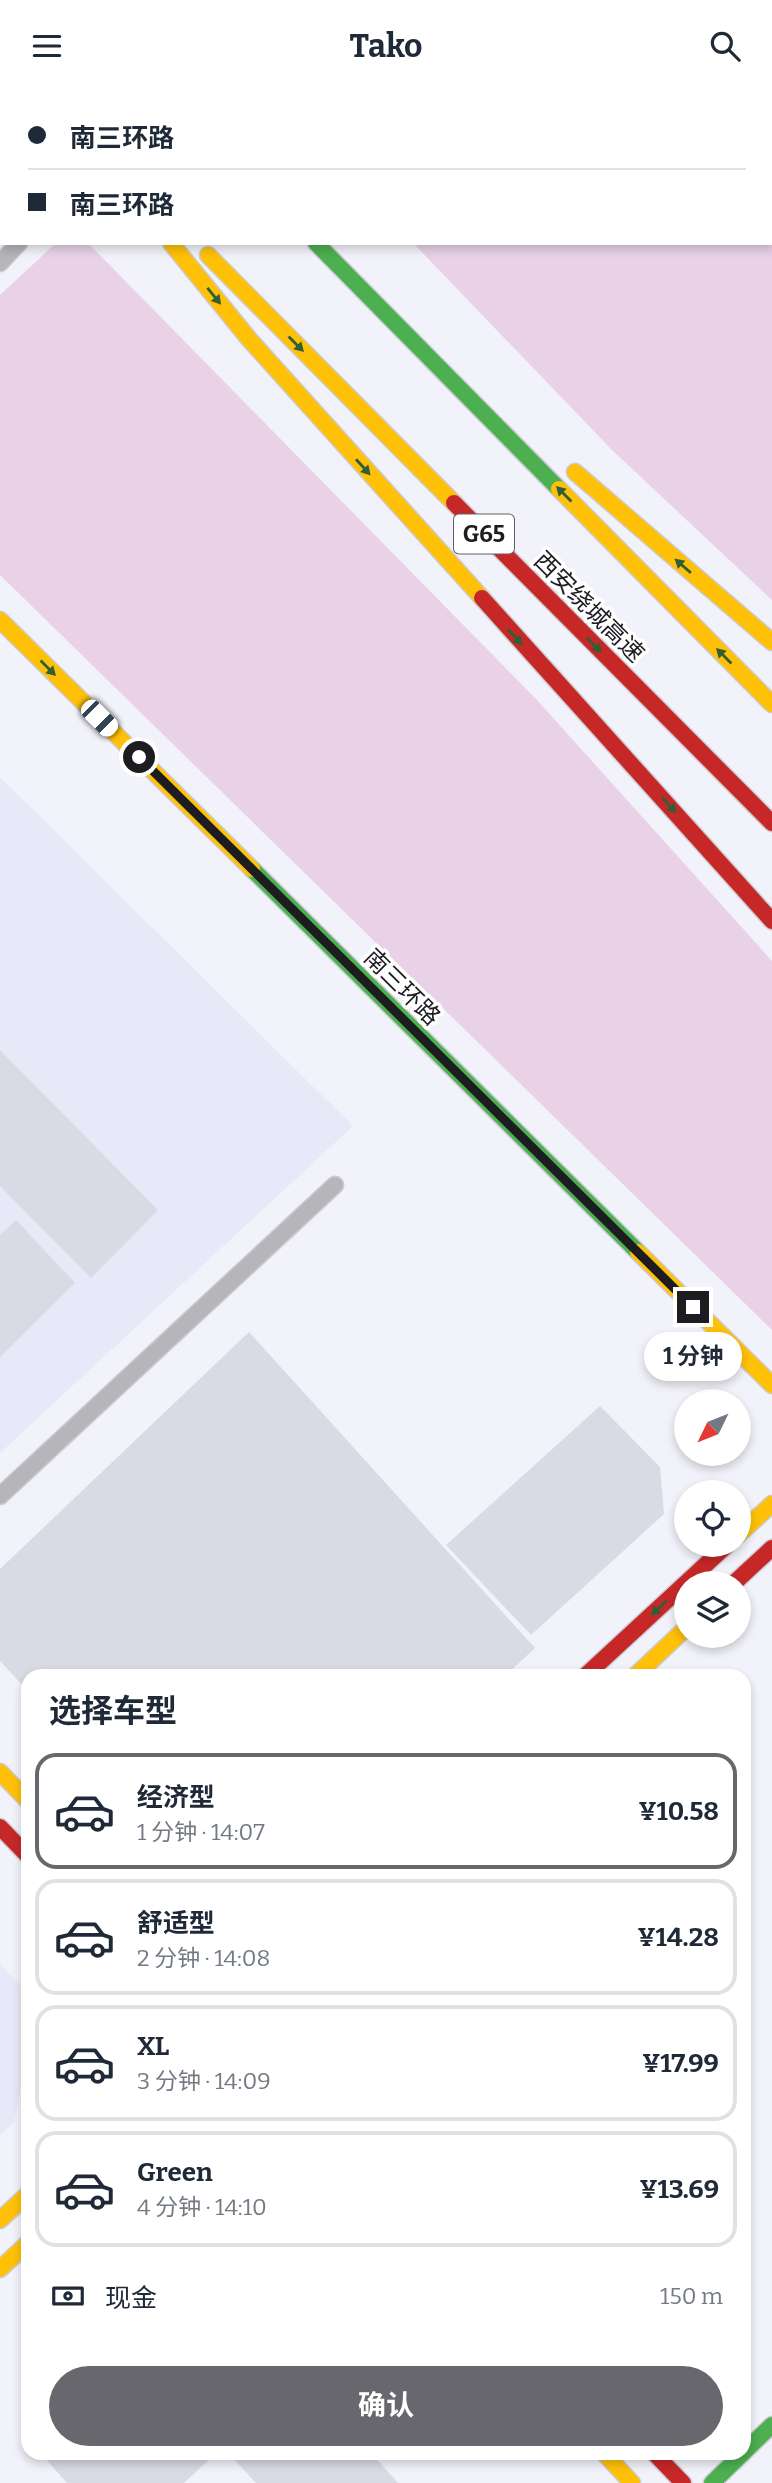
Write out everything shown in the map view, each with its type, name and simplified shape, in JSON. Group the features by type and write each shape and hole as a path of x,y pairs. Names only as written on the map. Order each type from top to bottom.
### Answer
{"main road":[{"path":"172,245 249,339 772,921"},
{"name":"西安绕城高速","path":"199,245 772,823"},
{"path":"318,245 772,704"},
{"path":"343,270 508,414"},
{"path":"559,459 772,642"},
{"name":"南三环路","path":"0,620 772,1385"},
{"path":"751,1523 772,1504"},
{"path":"747,1571 772,1548"},
{"path":"593,1669 714,1557"},
{"path":"642,1669 674,1639"},
{"path":"0,1772 21,1794"},
{"path":"0,1827 21,1849"},
{"path":"0,2220 21,2200"},
{"path":"0,2269 21,2250"},
{"path":"751,2445 772,2425"},
{"path":"611,2460 632,2483"},
{"path":"661,2460 682,2483"},
{"path":"712,2483 736,2460"}],"lane":[{"path":"0,263 17,245"},
{"path":"0,1496 335,1185"}],"shaded area":[{"path":"54,245 90,245 537,700 772,961 772,1330 0,575 0,295"},
{"path":"415,245 772,245 772,600 612,450"},
{"path":"0,777 353,1126 0,1453"},
{"path":"0,1964 21,1986 21,2086 14,2122 0,2135"}],"building":[{"path":"0,1050 158,1210 91,1278 0,1186"},
{"path":"16,1220 75,1283 0,1357 0,1235"},
{"path":"249,1332 535,1648 513,1669 21,1669 21,1684 0,1661 0,1569"},
{"path":"600,1406 660,1467 664,1514 531,1635 446,1545"},
{"path":"47,2460 209,2460 184,2483 67,2483"},
{"path":"235,2460 377,2460 398,2483 256,2483"}],"traffic: fast":[{"path":"318,245 559,489"},
{"path":"252,869 638,1252"},
{"path":"751,2445 772,2425"},
{"path":"712,2483 736,2460"}],"traffic: slow":[{"path":"173,245 249,339 482,598"},
{"path":"208,255 454,503"},
{"path":"575,472 772,642"},
{"path":"559,489 772,704"},
{"path":"0,620 252,869"},
{"path":"638,1252 772,1385"},
{"path":"751,1523 772,1504"},
{"path":"642,1669 674,1639"},
{"path":"0,1772 21,1794"},
{"path":"0,2220 21,2200"},
{"path":"0,2269 21,2250"},
{"path":"611,2460 632,2483"}],"traffic: jam":[{"path":"454,503 772,823"},
{"path":"482,598 772,921"},
{"path":"747,1571 772,1548"},
{"path":"593,1669 714,1557"},
{"path":"0,1827 21,1849"},
{"path":"661,2460 683,2483"}],"route":[{"path":"139,757 693,1307"}]}
